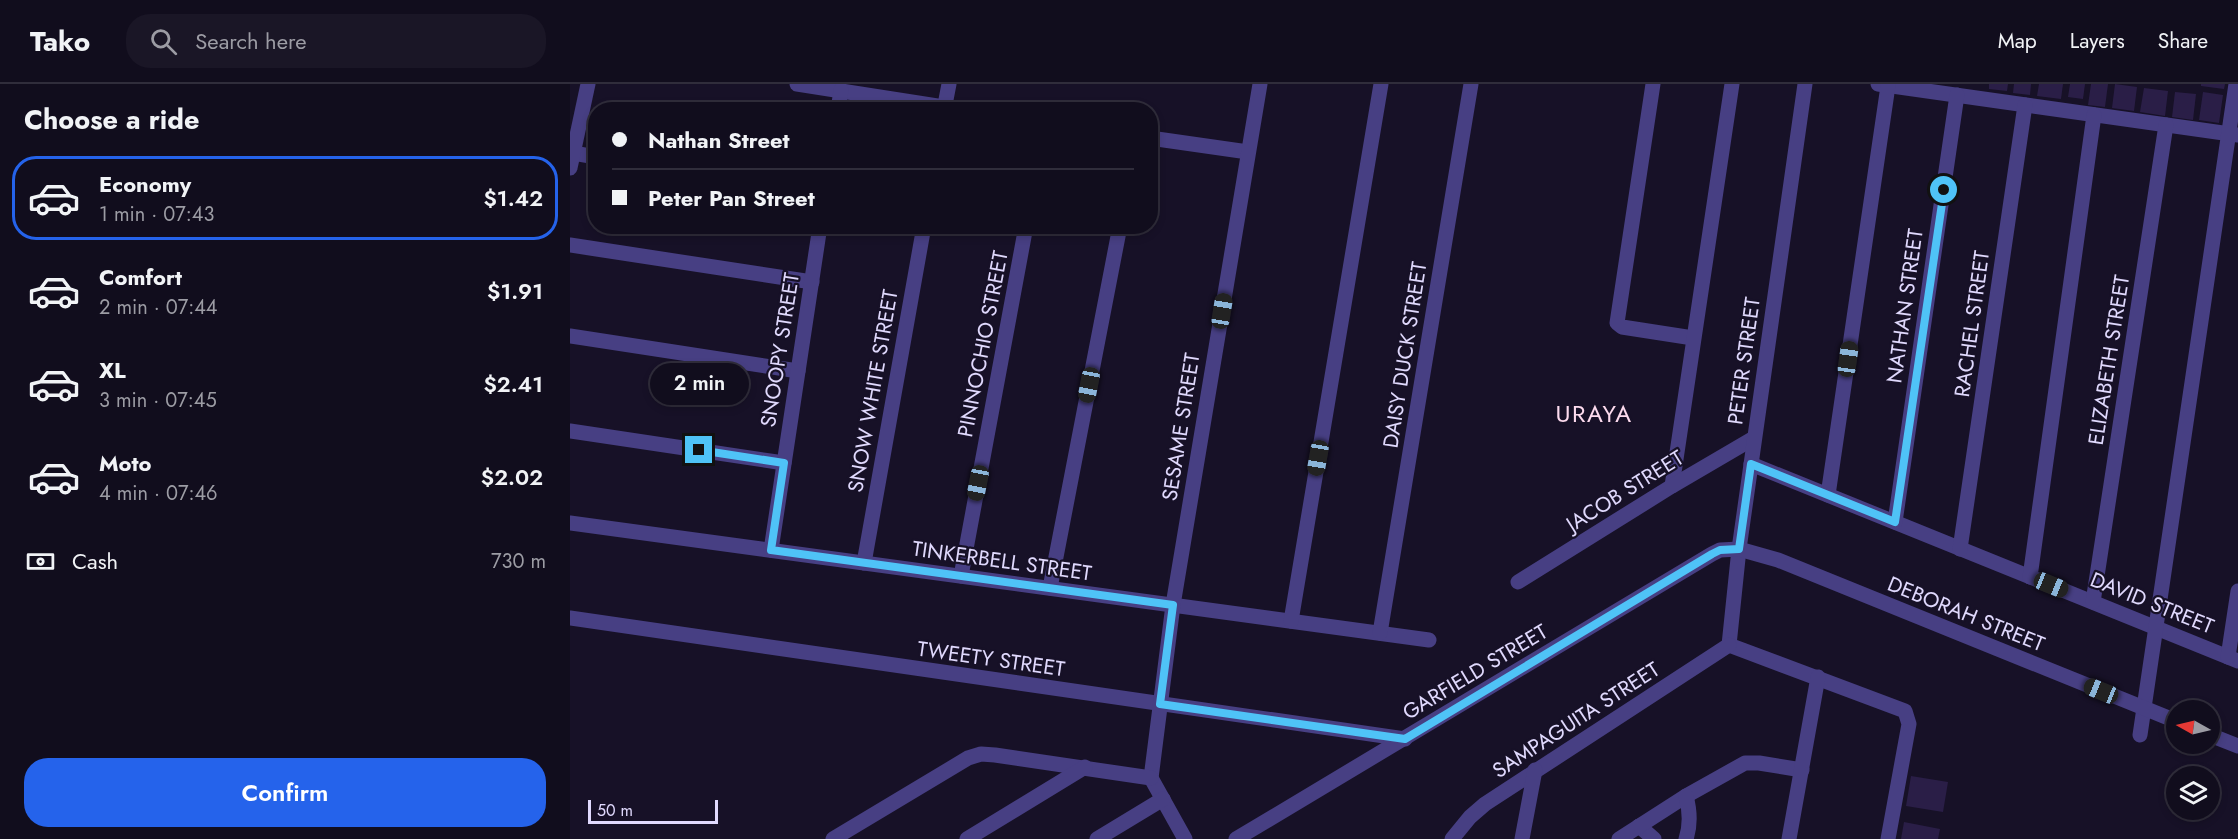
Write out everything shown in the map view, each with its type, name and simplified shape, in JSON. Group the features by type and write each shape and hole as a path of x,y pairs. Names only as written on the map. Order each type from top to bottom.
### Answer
{"street":[{"path":"588,84 572,160 588,158"},
{"path":"797,84 910,102"},
{"path":"945,102 949,84"},
{"name":"SESAME STREET","path":"1151,778 1173,605 1260,84"},
{"path":"1291,621 1381,84"},
{"name":"DAISY DUCK STREET","path":"1380,633 1471,84"},
{"path":"1653,84 1617,323 1622,327 1693,338"},
{"path":"1672,486 1732,84"},
{"name":"PETER STREET","path":"1730,645 1739,549 1805,84"},
{"path":"2140,735 2233,135 2236,84"},
{"path":"1828,495 1883,85 2233,135"},
{"path":"839,102 841,90"},
{"name":"NATHAN STREET","path":"1895,522 1957,95"},
{"name":"RACHEL STREET","path":"1960,549 2025,105"},
{"path":"2030,577 2094,115"},
{"name":"ELIZABETH STREET","path":"2093,602 2166,125"},
{"path":"1158,139 1248,152"},
{"name":"SNOOPY STREET","path":"771,550 819,234"},
{"name":"SNOW WHITE STREET","path":"864,563 923,234"},
{"name":"PINNOCHIO STREET","path":"961,576 1025,234"},
{"path":"1050,588 1118,234"},
{"path":"570,245 812,282"},
{"path":"570,336 798,370"},
{"path":"570,431 784,463"},
{"name":"JACOB STREET","path":"1518,582 1754,438"},
{"name":"DAVID STREET","path":"1751,464 2233,659"},
{"name":"TINKERBELL STREET","path":"570,523 1429,640"},
{"name":"DEBORAH STREET","path":"1739,549 1778,560 2166,718"},
{"name":"GARFIELD STREET","path":"1236,839 1712,554 1720,550 1739,549"},
{"path":"2233,659 2238,591"},
{"name":"TWEETY STREET","path":"570,618 1405,739"},
{"path":"1730,645 1902,709 1908,715 1909,723 1888,839"},
{"name":"SAMPAGUITA STREET","path":"1452,839 1470,817 1485,804 1730,645"},
{"path":"1789,839 1818,677"},
{"path":"2220,739 2238,746"},
{"path":"833,839 976,756 995,754 1151,778 1185,839"},
{"path":"1619,839 1686,796 1745,763 1760,763 1802,770"},
{"path":"967,839 1085,767"},
{"path":"1522,839 1535,770"},
{"path":"1686,796 1690,820 1686,839"},
{"path":"1097,839 1163,799"},
{"path":"1639,826 1654,839"}],"building":[{"path":"1989,84 2008,84 2007,91 1989,89"},
{"path":"2014,84 2031,84 2030,95 2013,93"},
{"path":"2039,84 2063,84 2061,99 2037,96"},
{"path":"2070,84 2085,84 2083,99 2068,97"},
{"path":"2091,84 2108,84 2105,107 2088,105"},
{"path":"2115,84 2137,87 2134,111 2112,108"},
{"path":"2201,84 2225,84 2224,89 2201,86"},
{"path":"2144,88 2168,91 2165,116 2140,112"},
{"path":"2175,92 2196,94 2193,120 2172,117"},
{"path":"2203,92 2223,95 2219,123 2199,120"},
{"path":"1911,776 1948,782 1943,812 1906,806"},
{"path":"1904,822 1940,829 1938,839 1901,839"}],"district":[{"name":"URAYA","path":"1594,414"}],"route":[{"path":"699,450 784,463 771,550 1173,605 1160,704 1405,739 1712,554 1720,550 1739,549 1751,464 1895,522 1944,190"}]}
